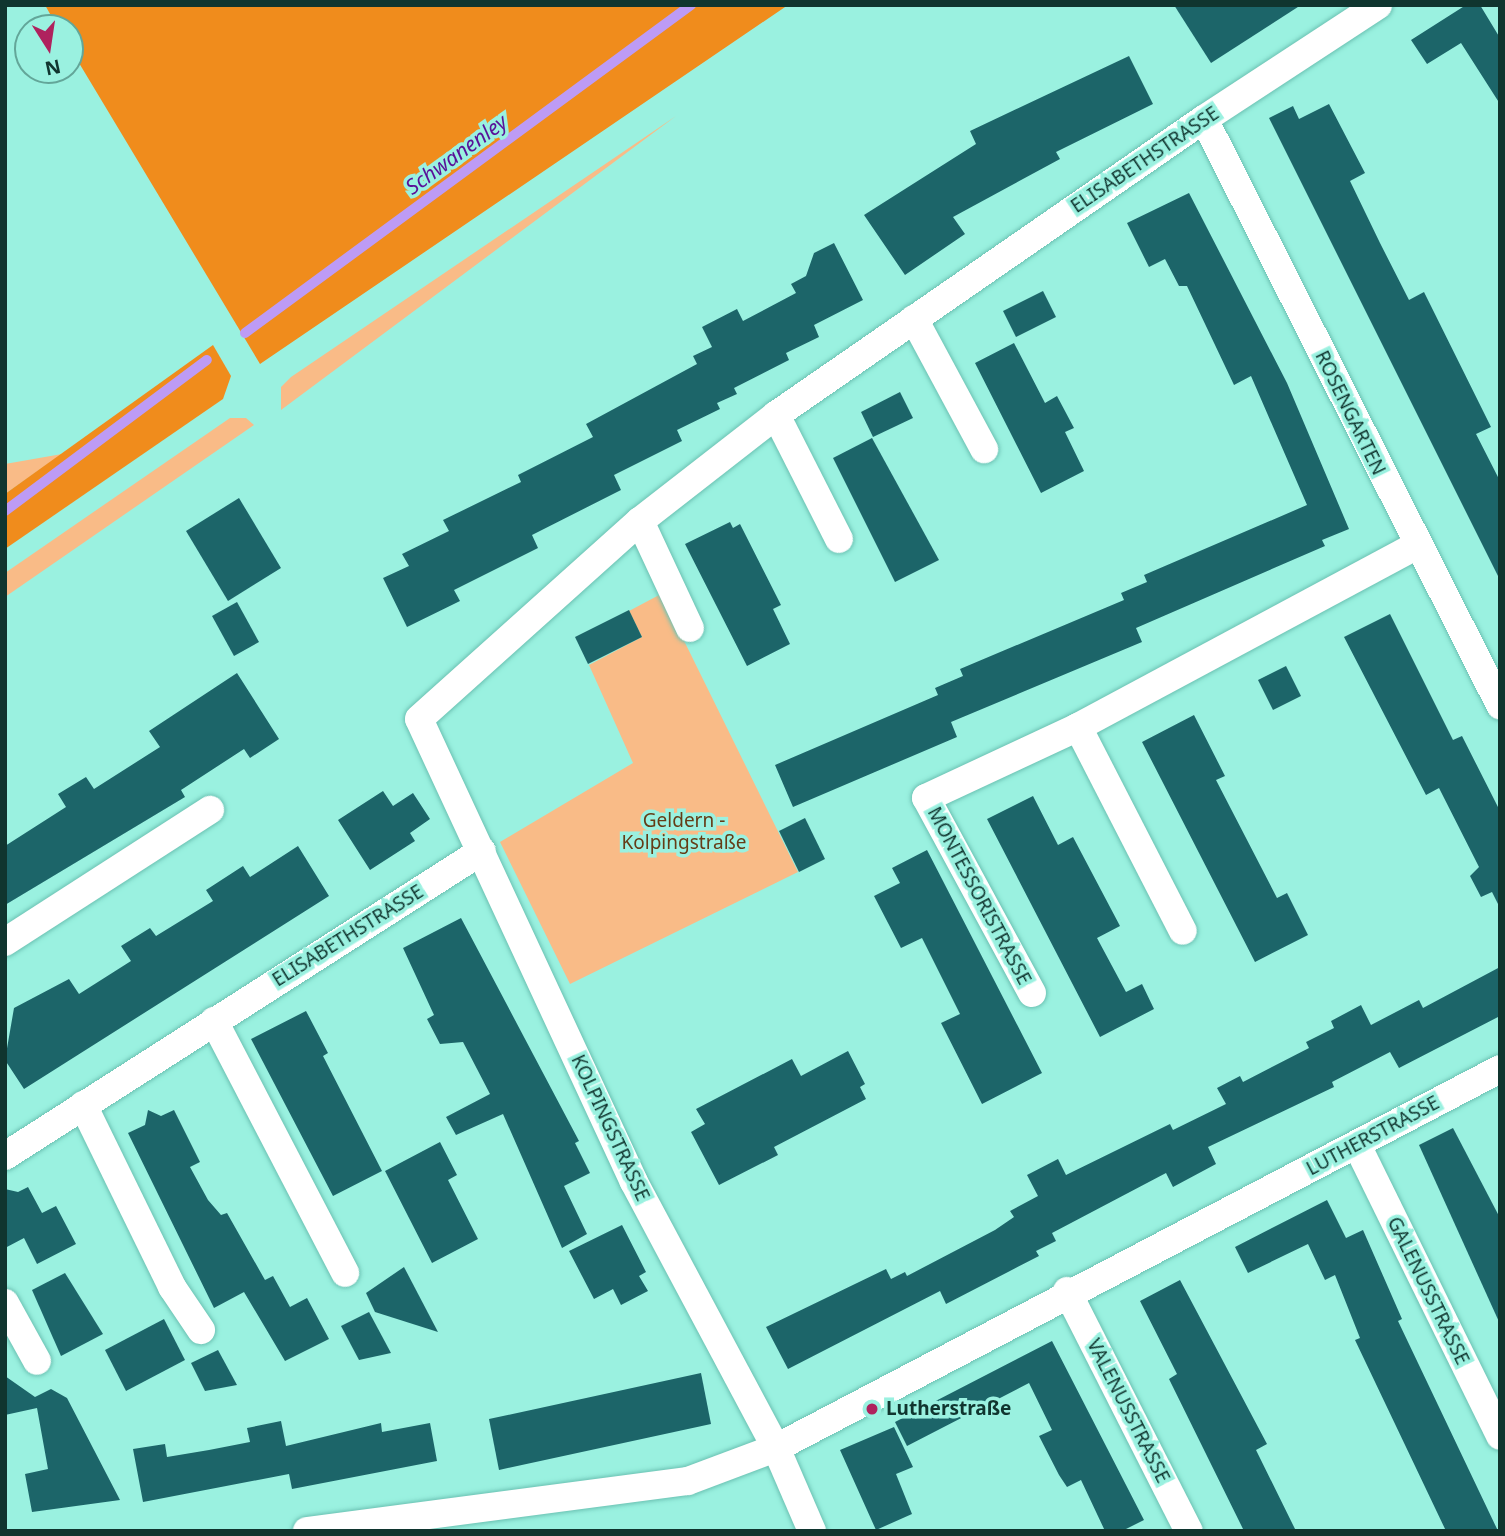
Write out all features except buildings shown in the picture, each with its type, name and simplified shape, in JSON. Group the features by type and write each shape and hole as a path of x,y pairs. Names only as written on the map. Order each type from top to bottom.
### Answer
{"street":[{"name":"ELISABETHSTRASSE","path":"419,719 640,521 776,415 1204,118 1378,5"},
{"name":"ROSENGARTEN","path":"1204,118 1416,546 1500,705"},
{"path":"914,319 984,449"},
{"path":"776,415 839,540"},
{"path":"640,521 690,628"},
{"name":"MONTESSORISTRASSE","path":"1032,993 926,798 1078,727 1416,546"},
{"name":"KOLPINGSTRASSE","path":"419,719 634,1182 776,1448 812,1531"},
{"path":"1078,727 1183,931"},
{"path":"5,942 210,810"},
{"name":"ELISABETHSTRASSE","path":"5,1156 482,851"},
{"path":"214,1021 345,1273"},
{"name":"LUTHERSTRASSE","path":"307,1531 467,1521 688,1481 776,1448 1067,1291 1357,1145 1500,1069"},
{"path":"83,1105 172,1287 201,1330"},
{"name":"GALENUSSTRASSE","path":"1357,1145 1500,1436"},
{"name":"VALENUSSTRASSE","path":"1067,1291 1189,1531"},
{"path":"5,1303 37,1361"}],"green space":[{"path":"676,116 281,410 281,387 291,377"},
{"path":"230,418 246,418 254,425 5,597 5,573"},
{"path":"62,454 5,494 5,464"},
{"name":"Geldern - Kolpingstraße","path":"661,594 798,872 570,984 500,842 633,763 589,665 642,637 629,611"}],"shaded area":[{"path":"45,5 788,5 260,364 84,71 84,14 50,14"},
{"path":"213,345 231,376 223,399 5,549 5,494"}],"waterway":[{"name":"Schwanenley","path":"245,333 691,5"},
{"name":"Schwanenley","path":"5,511 207,360"}],"place":[{"name":"Lutherstraße","path":"872,1409"}]}
